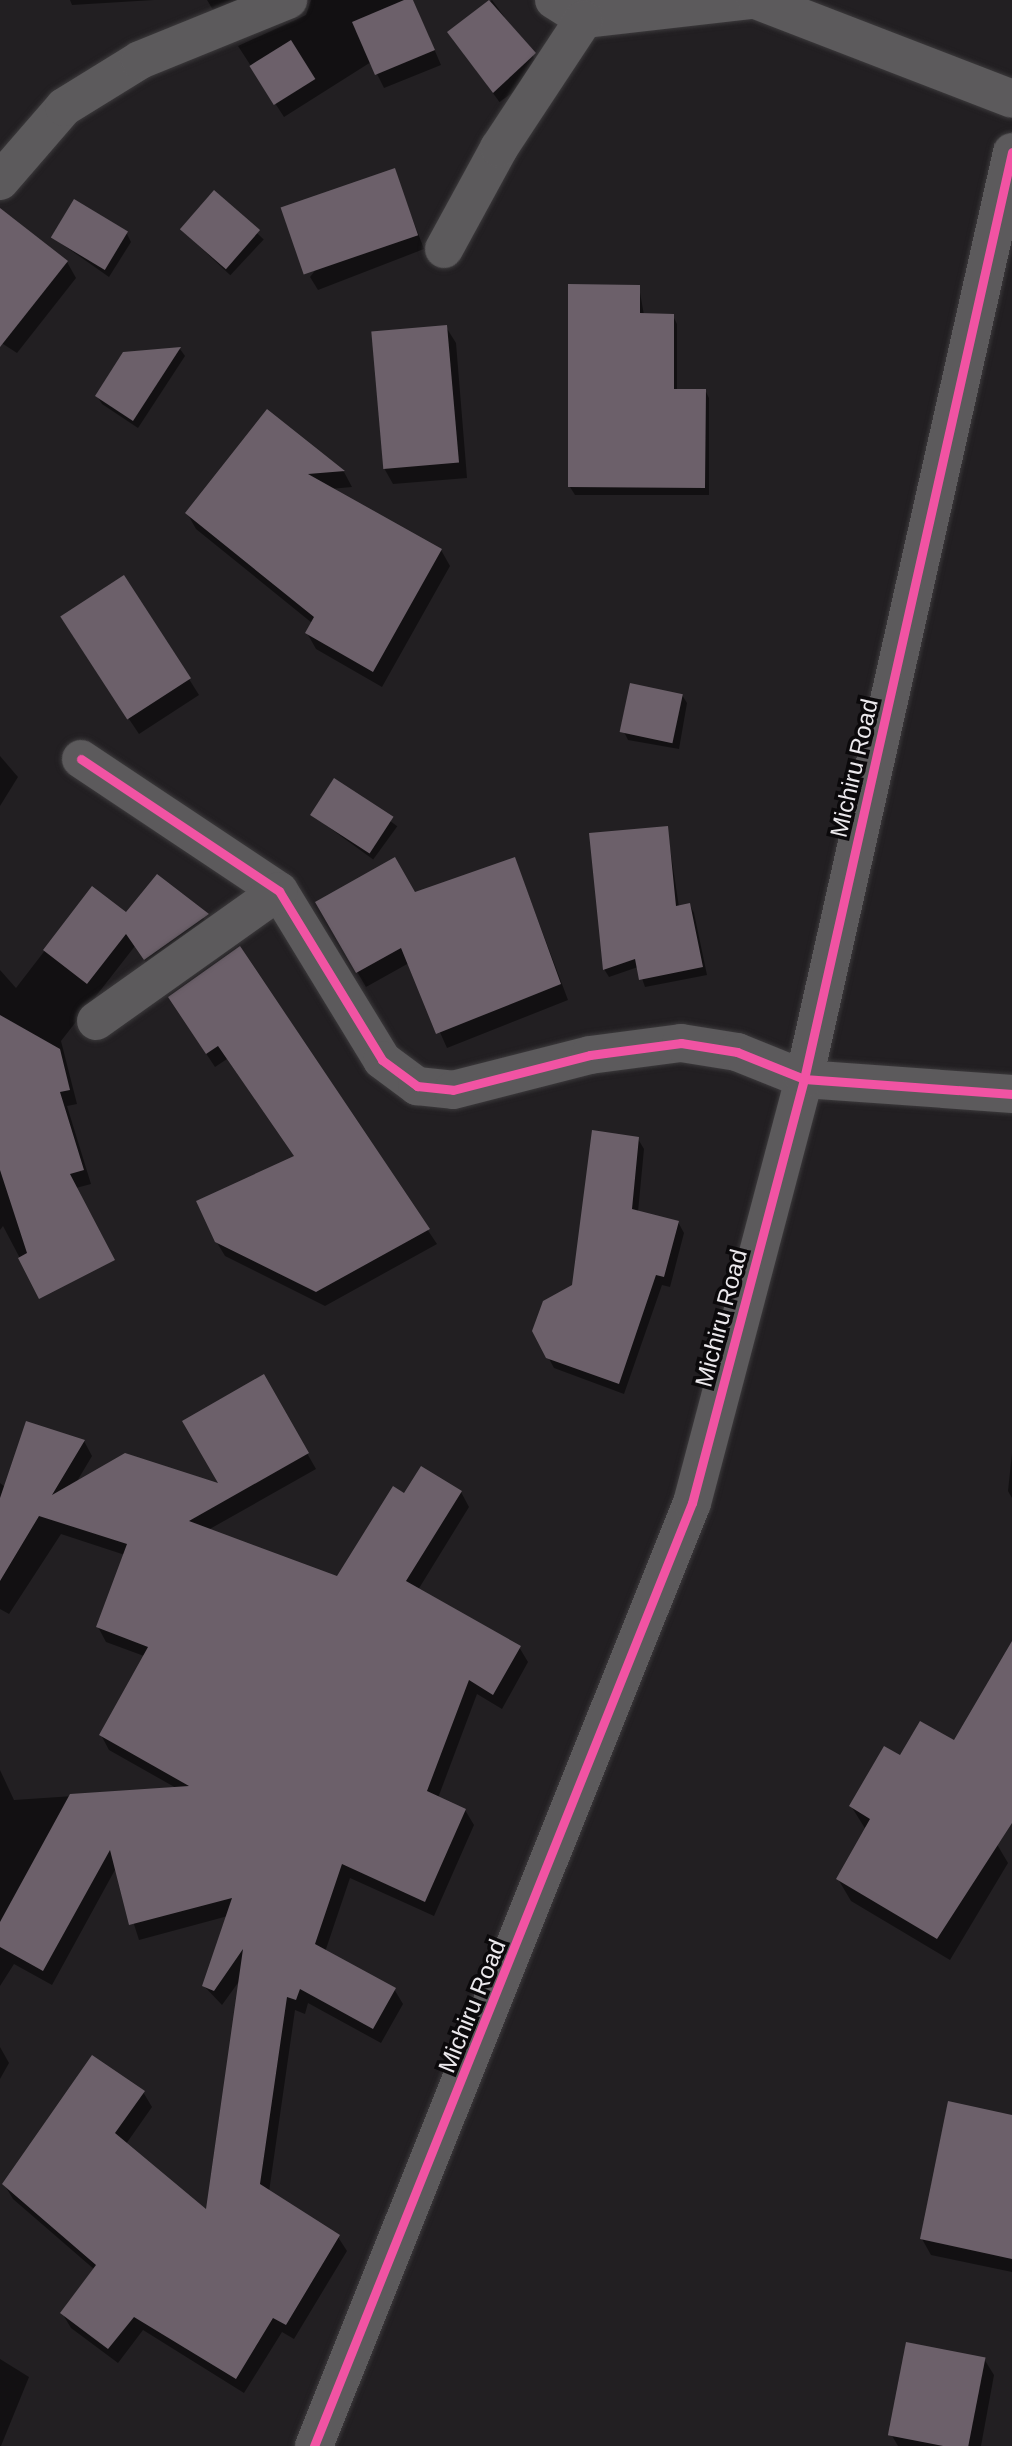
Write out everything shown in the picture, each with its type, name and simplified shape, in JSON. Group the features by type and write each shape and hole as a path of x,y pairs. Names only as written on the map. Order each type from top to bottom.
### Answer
{"street":[{"path":"0,181 64,107 140,60 288,0"},
{"path":"444,249 499,148 569,9 750,0"},
{"path":"756,0 1012,100"},
{"name":"Michiru Road","path":"314,2446 692,1503 804,1079 1012,152"},
{"path":"81,759 279,891 382,1060 416,1086 453,1090 590,1055 681,1043 737,1052 804,1079 1012,1094"},
{"path":"96,1021 279,891"}],"building":[{"path":"404,0 413,0 435,50 375,75 352,22"},
{"path":"489,0 536,53 493,93 447,32"},
{"path":"291,40 315,79 274,105 249,66"},
{"path":"395,168 418,235 304,275 281,207"},
{"path":"214,190 260,230 226,269 180,229"},
{"path":"74,199 128,231 105,270 51,238"},
{"path":"0,208 68,261 0,347"},
{"path":"568,284 640,285 640,313 674,314 674,389 706,389 705,488 568,487"},
{"path":"447,325 459,462 383,469 371,332"},
{"path":"181,347 133,421 95,396 123,352"},
{"path":"267,409 345,471 308,474 442,549 373,672 305,633 314,617 185,513"},
{"path":"124,575 191,678 127,720 60,616"},
{"path":"630,683 683,694 672,743 620,732"},
{"path":"334,778 394,817 370,854 310,815"},
{"path":"668,826 676,906 690,903 703,967 639,980 635,959 603,970 589,833"},
{"path":"395,857 415,892 515,857 561,984 436,1034 401,948 356,973 315,902"},
{"path":"157,874 209,914 144,960 126,934 87,984 43,950 92,886 126,912"},
{"path":"240,946 430,1229 316,1292 215,1242 196,1201 294,1156 218,1046 206,1054 168,997"},
{"path":"0,1015 60,1049 70,1090 60,1092 84,1170 70,1174 115,1260 39,1299 18,1258 27,1253 0,1170"},
{"path":"592,1130 639,1137 632,1209 679,1221 664,1277 656,1275 619,1384 546,1358 532,1331 543,1301 572,1285"},
{"path":"264,1374 309,1453 189,1521 337,1576 393,1486 404,1493 421,1466 462,1491 406,1581 521,1646 493,1695 469,1680 427,1791 466,1809 425,1902 342,1864 315,1944 396,1988 373,2029 300,1989 296,2000 287,1997 260,2184 340,2235 286,2325 273,2318 236,2379 134,2317 108,2349 60,2313 96,2265 2,2184 92,2055 145,2091 115,2133 206,2209 243,1949 214,1991 202,1986 232,1898 129,1925 110,1850 43,1971 0,1947 0,1922 70,1794 189,1786 99,1735 148,1647 96,1627 127,1544 39,1516 0,1581 0,1498 26,1421 85,1440 52,1495 125,1453 218,1483 182,1421"},
{"path":"1012,1641 1012,1823 937,1939 836,1879 870,1819 849,1806 884,1746 900,1755 920,1721 954,1740"},
{"path":"948,2101 1012,2115 1012,2259 920,2239"},
{"path":"906,2342 986,2357 968,2446 943,2446 888,2435"}],"cycle path":[{"path":"314,2446 692,1503 804,1079 1012,152"},
{"path":"81,759 279,891 382,1060 417,1086 453,1090 590,1055 681,1043 737,1052 804,1079 1012,1094"}]}
